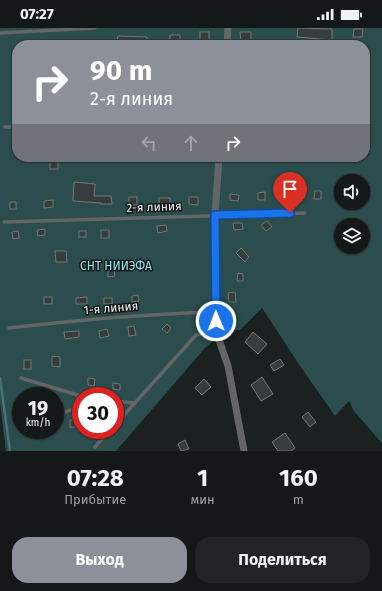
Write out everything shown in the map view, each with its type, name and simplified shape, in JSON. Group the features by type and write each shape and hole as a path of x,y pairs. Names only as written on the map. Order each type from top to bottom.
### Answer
{"street":[{"path":"227,40 228,28"},
{"path":"219,162 215,215 216,331 228,366 244,451"}],"lane":[{"path":"0,33 95,28"},
{"path":"5,127 12,127"},
{"name":"2-я линия","path":"4,222 305,213"},
{"name":"1-я линия","path":"9,328 153,314 216,312"},
{"path":"124,414 196,335 216,331"},
{"path":"21,378 72,393"},
{"path":"124,402 134,403"},
{"path":"95,447 102,439"}],"green space":[{"name":"СНТ НИИЭФА","path":"0,28 382,28 382,441 381,442 353,410 349,401 335,416 262,308 240,330 227,329 205,348 116,451 6,451 0,403"}],"building":[{"path":"298,28 332,29 332,40 297,37"},
{"path":"354,29 363,29 362,37 353,37"},
{"path":"200,32 209,32 209,40 200,40"},
{"path":"240,32 251,32 251,40 241,40"},
{"path":"170,35 180,35 180,40 170,40"},
{"path":"118,36 147,37 147,40 117,40"},
{"path":"50,162 58,162 58,169 50,169"},
{"path":"74,182 95,184 94,196 111,196 112,204 73,201"},
{"path":"293,191 294,197 286,198 285,192"},
{"path":"315,191 321,191 321,199 314,199"},
{"path":"265,192 265,200 258,200 258,193"},
{"path":"230,194 239,195 238,201 230,200"},
{"path":"129,197 137,197 137,205 129,205"},
{"path":"189,197 198,197 198,205 189,204"},
{"path":"159,198 170,198 170,207 159,207"},
{"path":"53,200 53,207 44,208 44,201"},
{"path":"10,202 16,202 16,209 10,209"},
{"path":"267,221 272,227 266,231 261,225"},
{"path":"233,223 242,223 243,229 234,230"},
{"path":"166,225 167,231 158,233 157,226"},
{"path":"45,229 45,235 38,236 37,230"},
{"path":"101,230 109,230 109,238 101,238"},
{"path":"18,231 19,238 13,239 12,232"},
{"path":"79,231 86,231 86,237 79,237"},
{"path":"241,248 249,257 245,262 236,253"},
{"path":"55,251 66,251 67,262 56,262"},
{"path":"114,270 115,276 108,277 108,271"},
{"path":"238,273 243,274 243,281 237,281"},
{"path":"235,292 236,302 229,302 228,293"},
{"path":"138,295 139,301 132,302 132,296"},
{"path":"44,297 52,297 52,304 44,304"},
{"path":"87,297 87,304 76,304 76,298"},
{"path":"104,298 112,298 112,304 104,304"},
{"path":"167,324 171,328 167,333 162,329"},
{"path":"134,326 136,335 129,336 128,327"},
{"path":"107,329 109,336 100,338 99,331"},
{"path":"79,331 79,337 65,339 64,332"},
{"path":"253,332 267,344 258,354 245,342"},
{"path":"52,356 60,357 60,367 52,366"},
{"path":"280,359 284,365 274,371 270,365"},
{"path":"24,360 31,360 31,369 24,369"},
{"path":"262,377 273,394 261,401 251,385"},
{"path":"88,378 95,379 94,386 88,385"},
{"path":"204,379 211,387 202,395 195,388"},
{"path":"113,383 120,384 120,387 113,387"},
{"path":"308,412 316,422 310,427 302,417"},
{"path":"70,420 72,420 72,427 70,427"},
{"path":"285,433 295,448 291,451 278,451 272,442"},
{"path":"185,440 189,449 181,451 178,444"}],"waterway":[{"path":"0,378 10,451"}],"route":[{"path":"216,321 215,215 290,213"}]}
